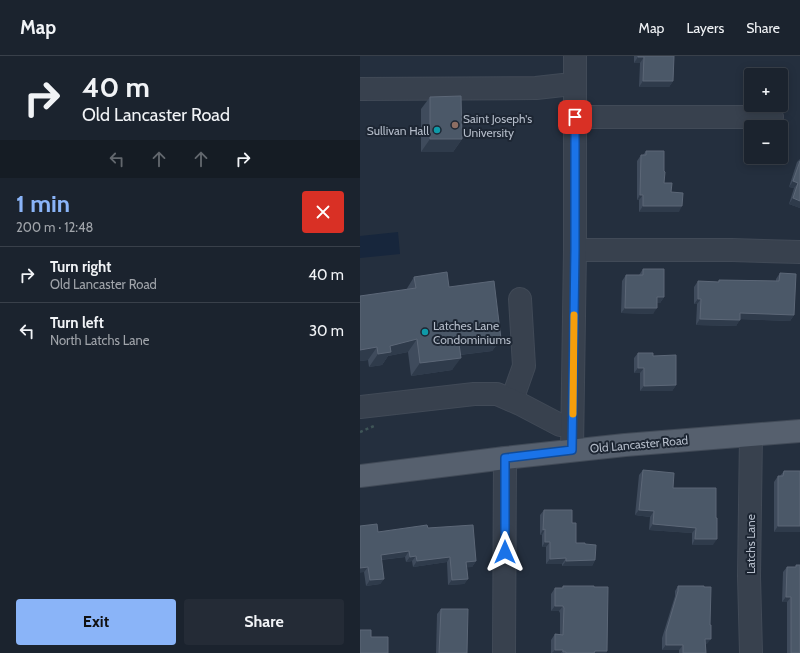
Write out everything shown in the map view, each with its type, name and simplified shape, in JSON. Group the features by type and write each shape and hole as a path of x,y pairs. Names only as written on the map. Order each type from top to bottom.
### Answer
{"main road":[{"name":"Old Lancaster Road","path":"360,476 572,450 800,431"}],"street":[{"path":"572,450 575,250 575,56"},
{"path":"360,89 536,88 575,85"},
{"path":"575,117 772,117"},
{"path":"575,250 732,250 800,252"},
{"path":"512,400 524,366 520,299"},
{"path":"360,407 474,394 497,394 512,400 560,425 572,425"},
{"name":"Latchs Lane","path":"751,435 751,653"},
{"path":"504,653 505,458"}],"water":[{"path":"398,232 400,254 360,258 360,236"}],"building":[{"path":"638,56 674,56 673,81 643,81 644,57"},
{"path":"461,96 462,139 430,139 430,97"},
{"path":"646,151 664,151 664,183 672,183 671,192 683,193 682,206 643,206 643,195 640,195 641,155 646,155"},
{"path":"800,161 800,201 793,198 798,183 793,181"},
{"path":"643,269 664,269 664,297 657,297 657,308 625,308 626,275 643,275"},
{"name":"Latches Lane Condominiums","path":"447,272 449,287 494,281 501,339 459,344 461,358 420,363 417,339 390,346 391,352 378,354 377,347 360,350 360,296 416,288 414,277"},
{"path":"780,273 796,274 794,315 740,313 740,320 700,319 701,299 698,299 698,281 779,281"},
{"path":"638,353 653,353 653,356 676,355 676,385 644,386 644,368 638,368"},
{"path":"643,470 674,473 673,488 716,488 717,539 695,539 696,528 653,524 654,511 639,510"},
{"path":"784,471 800,471 800,526 778,526 778,476 783,476"},
{"path":"544,510 572,510 572,523 576,523 576,543 596,545 595,560 566,561 566,558 550,559 550,542 545,542 545,529 543,530"},
{"path":"377,524 378,532 427,525 428,528 473,525 476,561 466,562 468,579 452,580 450,557 417,561 416,556 410,557 409,551 381,555 384,579 370,580 368,567 360,568 360,526"},
{"path":"796,565 800,565 800,653 791,653 791,597 786,597 787,567 796,567"},
{"path":"563,586 608,587 607,651 595,651 594,653 566,653 563,652 563,650 555,650 555,634 563,635 564,608 563,606 555,606 555,588 563,588"},
{"path":"678,586 711,587 711,639 705,639 706,653 683,653 683,645 666,645 666,632 678,591"},
{"path":"441,609 468,609 467,653 439,653"},
{"path":"360,630 371,630 371,637 388,637 388,653 360,653"}],"slow traffic":[{"path":"573,414 574,315"}],"place":[{"name":"Saint Joseph's University","path":"455,125"},
{"name":"Sullivan Hall","path":"437,130"},
{"name":"Latches Lane Condominiums","path":"425,332"}],"route":[{"path":"505,552 505,458 572,450 575,117"}]}
